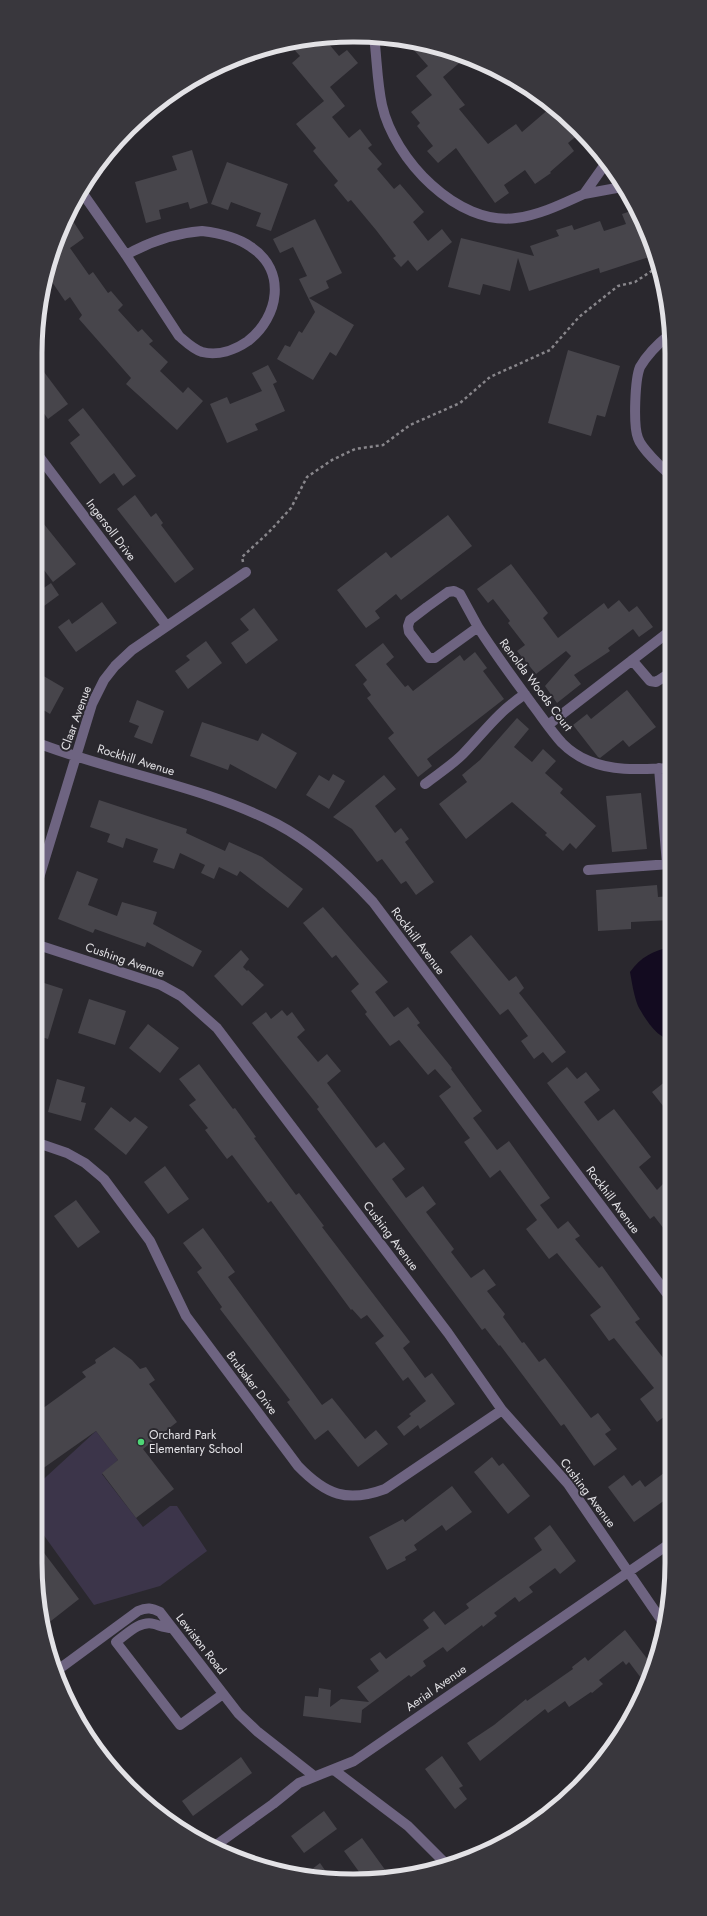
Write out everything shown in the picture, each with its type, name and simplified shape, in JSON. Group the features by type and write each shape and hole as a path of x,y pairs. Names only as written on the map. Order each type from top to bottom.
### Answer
{"street":[{"path":"375,43 382,106 395,137 408,158 441,194 459,206 476,213 500,218 514,218 536,215 584,194 617,188"},
{"path":"584,194 604,167"},
{"path":"85,196 126,255 179,336 191,347 202,352 228,352 239,347 255,335 271,314 275,284 272,273 262,257 252,248 239,241 218,233 202,231 190,232 171,236 140,247 126,255"},
{"path":"664,339 658,344 640,368 634,409 638,439 657,463 665,470"},
{"name":"Ingersoll Drive","path":"42,460 166,625"},
{"name":"Claar Avenue","path":"42,868 92,704 104,680 115,666 132,650 166,625 246,572"},
{"name":"Renolda Woods Court","path":"478,627 435,658 429,658 409,632 408,626 410,620 448,592 454,591 460,594 478,627 561,742 573,752 588,761 605,766 633,770 665,768"},
{"path":"548,725 665,635"},
{"path":"632,660 650,681 656,682 665,676"},
{"path":"425,784 463,754 495,717 508,705 525,694"},
{"name":"Rockhill Avenue","path":"42,744 76,756 169,783 243,808 277,824 300,838 333,863 373,902 665,1291"},
{"path":"659,768 665,826"},
{"path":"588,870 665,864"},
{"name":"Cushing Avenue","path":"42,946 161,985 181,996 217,1028 448,1333 502,1410 568,1484 660,1618"},
{"name":"Brubaker Drive","path":"42,1144 67,1153 85,1163 104,1180 150,1241 186,1316 298,1466 312,1481 324,1489 339,1495 355,1497 385,1489 502,1410"},
{"name":"Aerial Avenue","path":"219,1843 299,1784 314,1776 334,1770 354,1761 665,1547"},
{"name":"Lewiston Road","path":"61,1668 138,1611 144,1608 153,1608 160,1612 223,1694 258,1732 314,1776"},
{"path":"172,1628 164,1628 153,1624 143,1623 116,1642 180,1725 223,1694"},
{"path":"334,1770 408,1826 442,1860"}],"path":[{"path":"246,572 242,558 291,508 307,478 332,460 356,449 383,445 410,425 460,403 490,377 550,350 579,317 618,286 636,282 653,270"}],"shaded area":[{"path":"665,948 665,1037 652,1027 638,1006 630,972 638,962 658,950"},
{"path":"96,1431 118,1460 102,1474 143,1527 170,1506 177,1506 207,1551 160,1586 94,1605 42,1533 42,1481"}],"building":[{"path":"328,43 339,56 347,50 358,63 330,87 345,106 332,117 349,138 360,129 372,145 368,148 382,164 377,169 394,189 400,184 424,212 413,222 428,241 442,229 452,242 417,271 408,260 401,267 393,258 396,256 376,230 351,200 348,202 334,185 338,181 313,151 316,148 296,124 324,101 292,63 300,56 293,48"},
{"path":"412,48 461,62 443,77 465,105 459,109 488,144 516,124 522,132 548,110 577,136 568,143 574,151 550,172 551,173 535,184 525,170 504,185 509,193 495,203 456,148 438,163 427,151 433,146 417,126 420,123 411,112 432,95 416,76 428,66"},
{"path":"192,150 208,203 190,209 188,202 159,210 161,219 146,223 135,182 177,170 172,156"},
{"path":"227,162 288,184 271,231 256,226 261,213 231,202 228,210 211,204"},
{"path":"630,211 649,257 600,273 599,268 529,291 518,258 510,291 483,284 480,295 448,287 461,238 534,256 530,246 559,236 556,230 572,225 574,230 600,221 604,231 626,224 622,214"},
{"path":"315,219 342,273 326,281 329,288 309,298 354,325 336,356 330,352 313,380 277,359 285,345 290,347 299,331 302,333 315,312 299,279 307,276 293,247 280,253 273,239"},
{"path":"73,221 84,238 70,248 89,275 93,272 108,293 111,291 123,305 118,310 138,332 142,329 153,341 149,344 168,362 160,371 183,393 188,387 203,401 177,430 126,384 131,378 79,319 82,315 70,297 65,301 51,281 59,253"},
{"path":"568,350 620,366 605,417 597,415 591,436 548,423"},
{"path":"268,365 277,382 273,384 285,411 255,424 258,430 227,443 210,404 227,397 230,404 262,391 252,373"},
{"path":"42,369 68,404 48,419 42,411"},
{"path":"83,408 136,476 123,486 114,473 100,484 70,443 80,435 68,420"},
{"path":"135,495 151,517 156,513 163,523 161,525 194,569 175,583 117,509"},
{"path":"448,515 472,546 401,600 396,594 375,611 380,618 366,628 337,590 386,552 391,558"},
{"path":"42,522 76,564 53,582 42,567"},
{"path":"511,564 548,613 543,618 558,638 604,603 608,609 619,600 629,612 637,606 653,627 639,637 633,629 608,648 610,651 574,675 581,684 557,703 545,686 571,656 566,651 536,674 517,651 525,645 508,623 510,621 493,599 488,603 477,589"},
{"path":"51,583 59,595 44,606 42,603 42,589"},
{"path":"102,602 117,623 76,652 58,627 69,619 72,624"},
{"path":"254,608 278,640 246,664 231,643 249,630 240,619"},
{"path":"206,641 222,663 188,689 175,671 190,660 186,656"},
{"path":"383,643 394,657 386,664 405,687 408,685 413,691 460,655 464,661 475,652 487,668 483,671 504,699 427,759 432,766 418,777 388,738 394,733 367,698 371,695 363,684 367,680 355,665"},
{"path":"42,675 64,688 50,714 42,709"},
{"path":"627,690 656,727 629,747 623,740 600,758 573,725 587,714 591,719"},
{"path":"137,700 164,711 152,744 134,737 139,726 129,722"},
{"path":"517,718 529,729 514,747 532,762 543,749 556,761 545,773 563,789 560,793 596,826 576,849 570,843 563,851 545,835 547,833 512,802 466,839 439,804 467,782 462,775 480,760"},
{"path":"202,722 258,741 262,733 297,753 276,789 230,764 228,770 190,756"},
{"path":"333,774 345,781 329,809 306,795 319,775 329,781"},
{"path":"384,775 396,789 375,806 395,833 401,828 409,839 405,842 434,882 416,895 406,881 401,884 382,859 377,862 352,829 333,817"},
{"path":"641,793 647,849 612,852 606,796"},
{"path":"99,800 187,829 186,833 225,851 229,842 262,857 303,889 288,908 240,871 237,876 219,867 214,879 201,873 205,865 180,853 174,869 153,862 158,849 126,838 123,848 107,842 110,834 90,827"},
{"path":"77,871 98,879 88,905 117,916 122,902 157,912 153,924 202,951 193,967 147,942 145,947 95,929 93,933 58,919"},
{"path":"657,885 658,897 665,896 665,920 631,922 631,929 598,931 596,890"},
{"path":"323,907 388,982 375,992 394,1017 408,1007 420,1023 417,1025 452,1068 451,1069 482,1111 473,1118 497,1150 509,1141 550,1198 540,1205 558,1229 568,1221 580,1236 575,1239 599,1268 602,1266 640,1319 635,1322 665,1360 665,1397 663,1399 665,1402 665,1416 657,1422 640,1399 654,1388 614,1338 609,1341 590,1315 601,1307 557,1253 549,1259 526,1229 537,1220 500,1170 490,1178 464,1142 470,1138 439,1096 451,1087 435,1069 428,1075 399,1040 390,1046 365,1014 367,1012 351,991 359,984 336,955 332,958 303,923"},
{"path":"471,935 509,981 516,976 524,988 519,993 566,1052 552,1063 543,1052 534,1059 521,1041 528,1036 508,1009 500,1015 450,952"},
{"path":"241,950 249,959 243,967 264,985 242,1006 214,976"},
{"path":"42,982 63,989 48,1039 42,1037"},
{"path":"89,999 126,1011 115,1045 78,1033"},
{"path":"282,1010 287,1016 292,1012 305,1030 297,1037 318,1062 327,1054 341,1071 327,1083 376,1148 384,1142 405,1169 392,1179 406,1198 423,1186 436,1204 426,1212 454,1249 451,1252 471,1278 484,1269 496,1285 487,1291 505,1314 503,1317 522,1343 524,1342 539,1362 545,1358 591,1418 598,1413 611,1430 605,1434 617,1449 594,1466 564,1424 561,1426 500,1345 499,1346 485,1328 482,1330 317,1109 319,1107 252,1023 266,1012 271,1019"},
{"path":"148,1024 179,1048 160,1073 129,1048"},
{"path":"199,1064 233,1109 235,1108 256,1137 254,1138 296,1195 299,1193 324,1226 322,1227 410,1342 403,1348 425,1378 432,1373 455,1404 420,1429 418,1425 404,1436 397,1427 411,1416 409,1414 426,1401 408,1377 403,1381 375,1343 384,1336 367,1315 361,1319 352,1309 351,1310 271,1201 268,1203 232,1155 227,1159 205,1130 208,1128 189,1105 196,1100 179,1079"},
{"path":"567,1067 577,1079 586,1072 600,1090 584,1102 598,1121 614,1109 651,1157 639,1167 657,1190 665,1182 665,1230 654,1216 650,1219 547,1083"},
{"path":"57,1079 85,1087 81,1102 86,1103 81,1121 48,1112"},
{"path":"665,1082 665,1108 652,1092"},
{"path":"111,1107 130,1122 135,1117 148,1127 126,1155 94,1129"},
{"path":"165,1166 189,1199 168,1214 144,1182"},
{"path":"76,1200 100,1232 78,1248 54,1216"},
{"path":"203,1228 235,1272 228,1277 322,1405 332,1398 365,1439 376,1430 388,1444 358,1467 328,1430 315,1440 287,1402 290,1400 220,1309 222,1307 197,1272 202,1268 183,1243"},
{"path":"114,1347 132,1360 140,1369 146,1367 155,1380 149,1384 177,1422 143,1449 174,1489 136,1518 102,1473 118,1460 96,1431 42,1469 42,1409 86,1377 82,1372 96,1363 95,1360"},
{"path":"492,1457 499,1466 503,1463 530,1496 508,1514 474,1472"},
{"path":"665,1472 665,1500 634,1522 608,1487 624,1475 632,1486 640,1480 645,1487"},
{"path":"452,1486 472,1512 446,1531 442,1525 414,1545 417,1550 405,1557 406,1560 387,1570 369,1537 403,1519 405,1522"},
{"path":"550,1525 576,1561 560,1574 555,1568 529,1587 533,1592 519,1602 515,1597 494,1613 497,1616 483,1627 482,1625 447,1652 443,1647 423,1661 426,1666 411,1677 409,1675 362,1710 361,1723 303,1716 305,1696 318,1697 319,1688 331,1690 330,1707 341,1699 369,1702 357,1687 379,1671 370,1659 380,1652 386,1659 429,1628 423,1620 434,1611 445,1625 469,1608 466,1604 542,1550 534,1538"},
{"path":"42,1550 79,1599 48,1623 43,1583"},
{"path":"625,1630 649,1661 643,1676 641,1678 629,1662 626,1665 623,1661 599,1680 603,1684 592,1693 591,1692 569,1707 565,1701 548,1713 545,1709 480,1761 467,1743 494,1725 526,1699 527,1701 573,1669 572,1667 585,1657 588,1661"},
{"path":"442,1756 463,1786 459,1788 467,1799 455,1809 425,1769"},
{"path":"241,1757 252,1773 193,1816 182,1801"},
{"path":"324,1811 337,1829 304,1853 291,1836"},
{"path":"362,1838 386,1871 360,1874 344,1851"},
{"path":"320,1863 326,1872 313,1871 310,1871"}],"place":[{"name":"Orchard Park Elementary School","path":"141,1442"}]}
